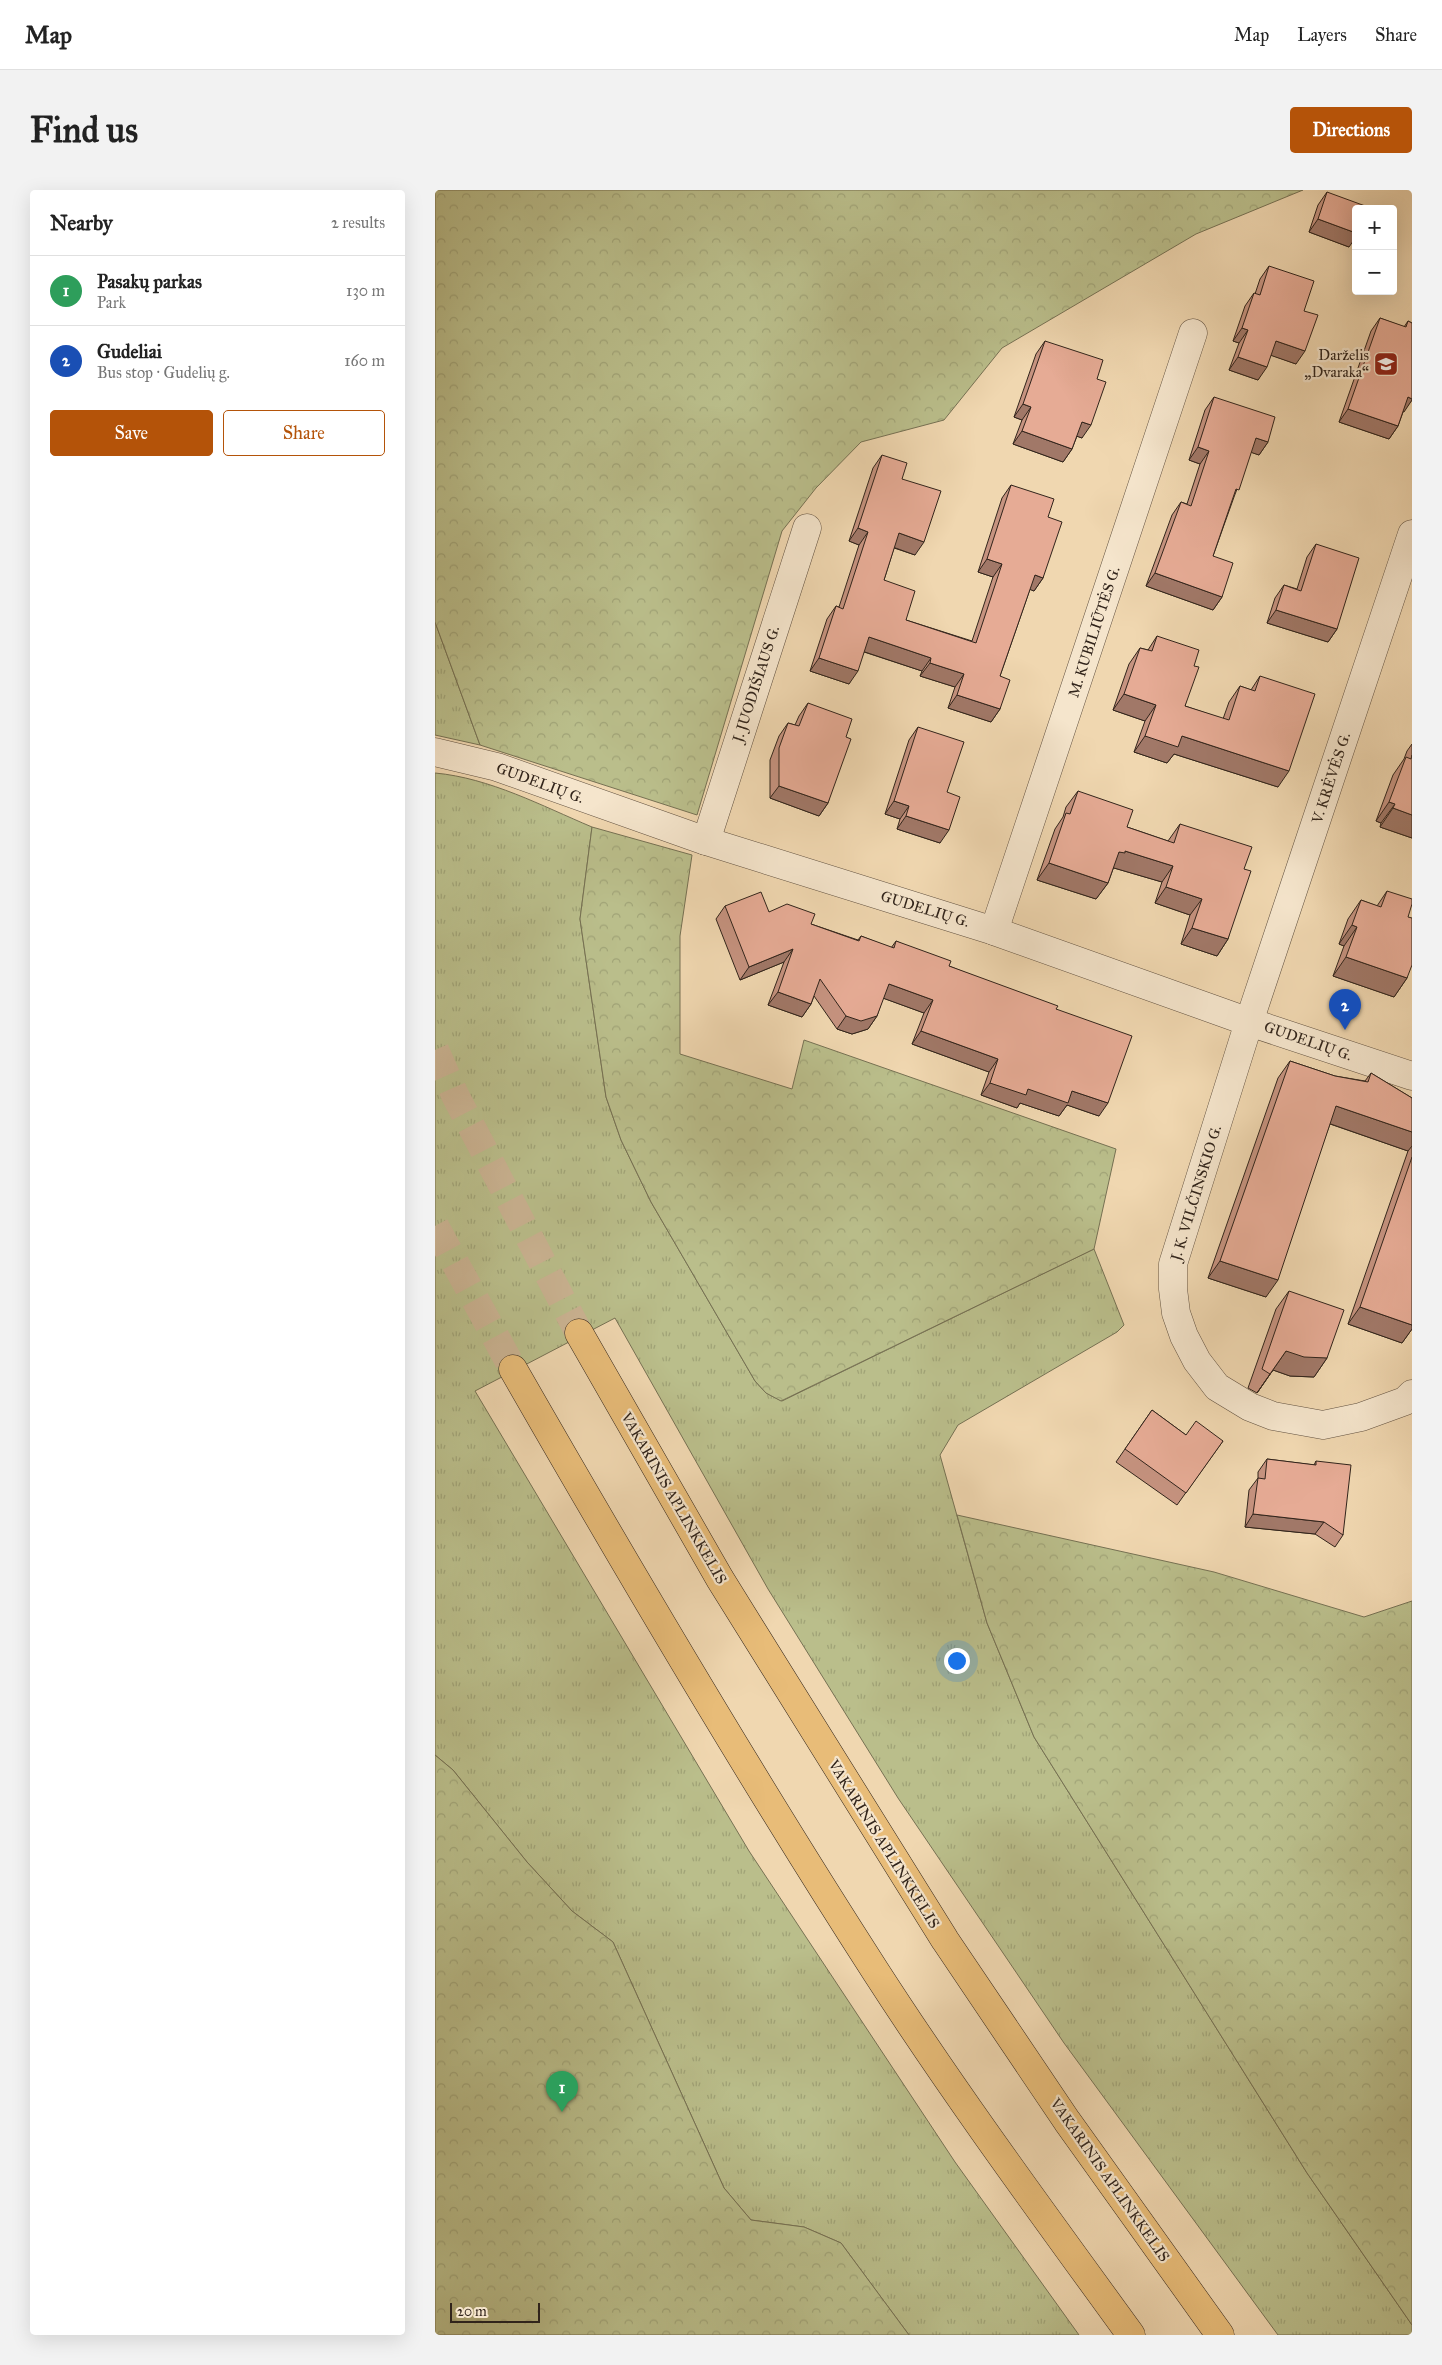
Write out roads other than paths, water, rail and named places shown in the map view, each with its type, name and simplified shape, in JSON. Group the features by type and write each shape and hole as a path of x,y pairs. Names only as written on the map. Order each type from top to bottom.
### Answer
{"highway":[{"name":"VAKARINIS APLINKKELIS","path":"579,1334 720,1579 945,1940 1067,2121 1220,2335"},
{"path":"513,1370 653,1612 764,1795 878,1974 1009,2166 1131,2335"}],"street":[{"name":"M. KUBILIŪTĖS G.","path":"994,931 1193,333"},
{"name":"J. JUODIŠIAUS G.","path":"706,841 807,528"},
{"name":"V. KRĖVĖS G.","path":"1249,1022 1412,534"},
{"name":"GUDELIŲ G.","path":"435,752 490,765 706,841 994,931 1249,1022 1412,1076"},
{"name":"J. K. VILČINSKIO G.","path":"1249,1022 1173,1264 1173,1289 1176,1313 1184,1336 1197,1361 1217,1387 1250,1406 1273,1416 1323,1425 1361,1417 1405,1401 1412,1394"}],"tunnel":[{"path":"435,1050 455,1095 579,1333"},
{"path":"435,1226 513,1369"}],"place":[{"name":"Darželis „Dvaraka“","path":"1386,364"},
{"name":"Gudeliai","path":"1345,1030"},
{"name":"Pasakų parkas","path":"562,2112"}]}
